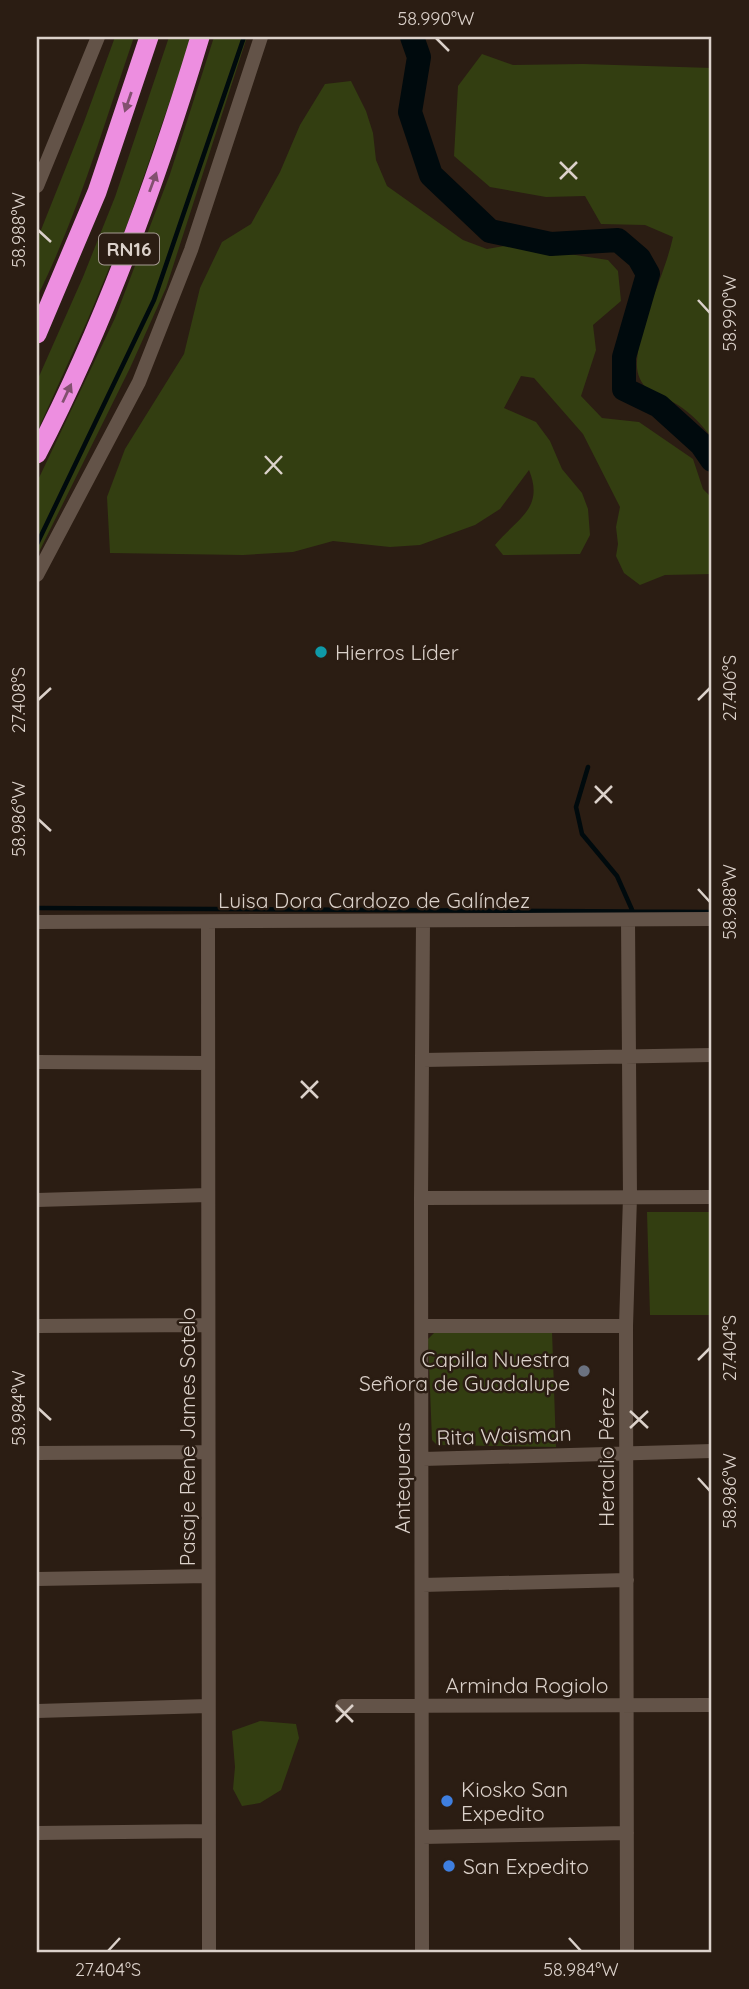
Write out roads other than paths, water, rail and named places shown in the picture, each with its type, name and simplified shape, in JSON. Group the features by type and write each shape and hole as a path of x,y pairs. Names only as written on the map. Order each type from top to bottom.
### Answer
{"highway":[{"name":"RN16","path":"37,334 97,192 149,37"},
{"name":"RN16","path":"37,454 122,268 177,113 200,37"}],"street":[{"path":"37,186 97,37"},
{"path":"37,575 139,382 191,250 261,37"},
{"name":"Luisa Dora Cardozo de Galíndez","path":"37,922 712,919"},
{"name":"Heraclio Pérez","path":"627,1952 626,1326 630,1197 628,920"},
{"name":"Antequeras","path":"422,1952 423,921"},
{"name":"Pasaje Rene James Sotelo","path":"208,922 209,1952"},
{"path":"423,1060 712,1055"},
{"path":"37,1062 208,1063"},
{"path":"37,1200 208,1195"},
{"path":"421,1198 712,1197"},
{"path":"37,1326 208,1325"},
{"path":"422,1326 626,1326"},
{"path":"37,1453 208,1451"},
{"name":"Rita Waisman","path":"423,1459 712,1451"},
{"path":"37,1579 208,1576"},
{"path":"422,1585 627,1580"},
{"name":"Arminda Rogiolo","path":"342,1706 712,1705"},
{"path":"37,1711 208,1706"},
{"path":"37,1833 208,1831"},
{"path":"422,1837 627,1833"}],"waterway":[{"path":"37,544 154,300 244,37"},
{"path":"412,37 419,57 410,112 431,175 490,231 551,244 618,240 639,258 648,274 624,357 624,389 659,406 701,444 712,460"},
{"path":"588,767 576,807 582,834 617,876 633,912"},
{"path":"37,908 712,912"}],"place":[{"name":"Hierros Líder","path":"321,652"},
{"name":"Capilla Nuestra Señora de Guadalupe","path":"584,1371"},
{"name":"Kiosko San Expedito","path":"447,1801"},
{"name":"San Expedito","path":"449,1866"}]}
